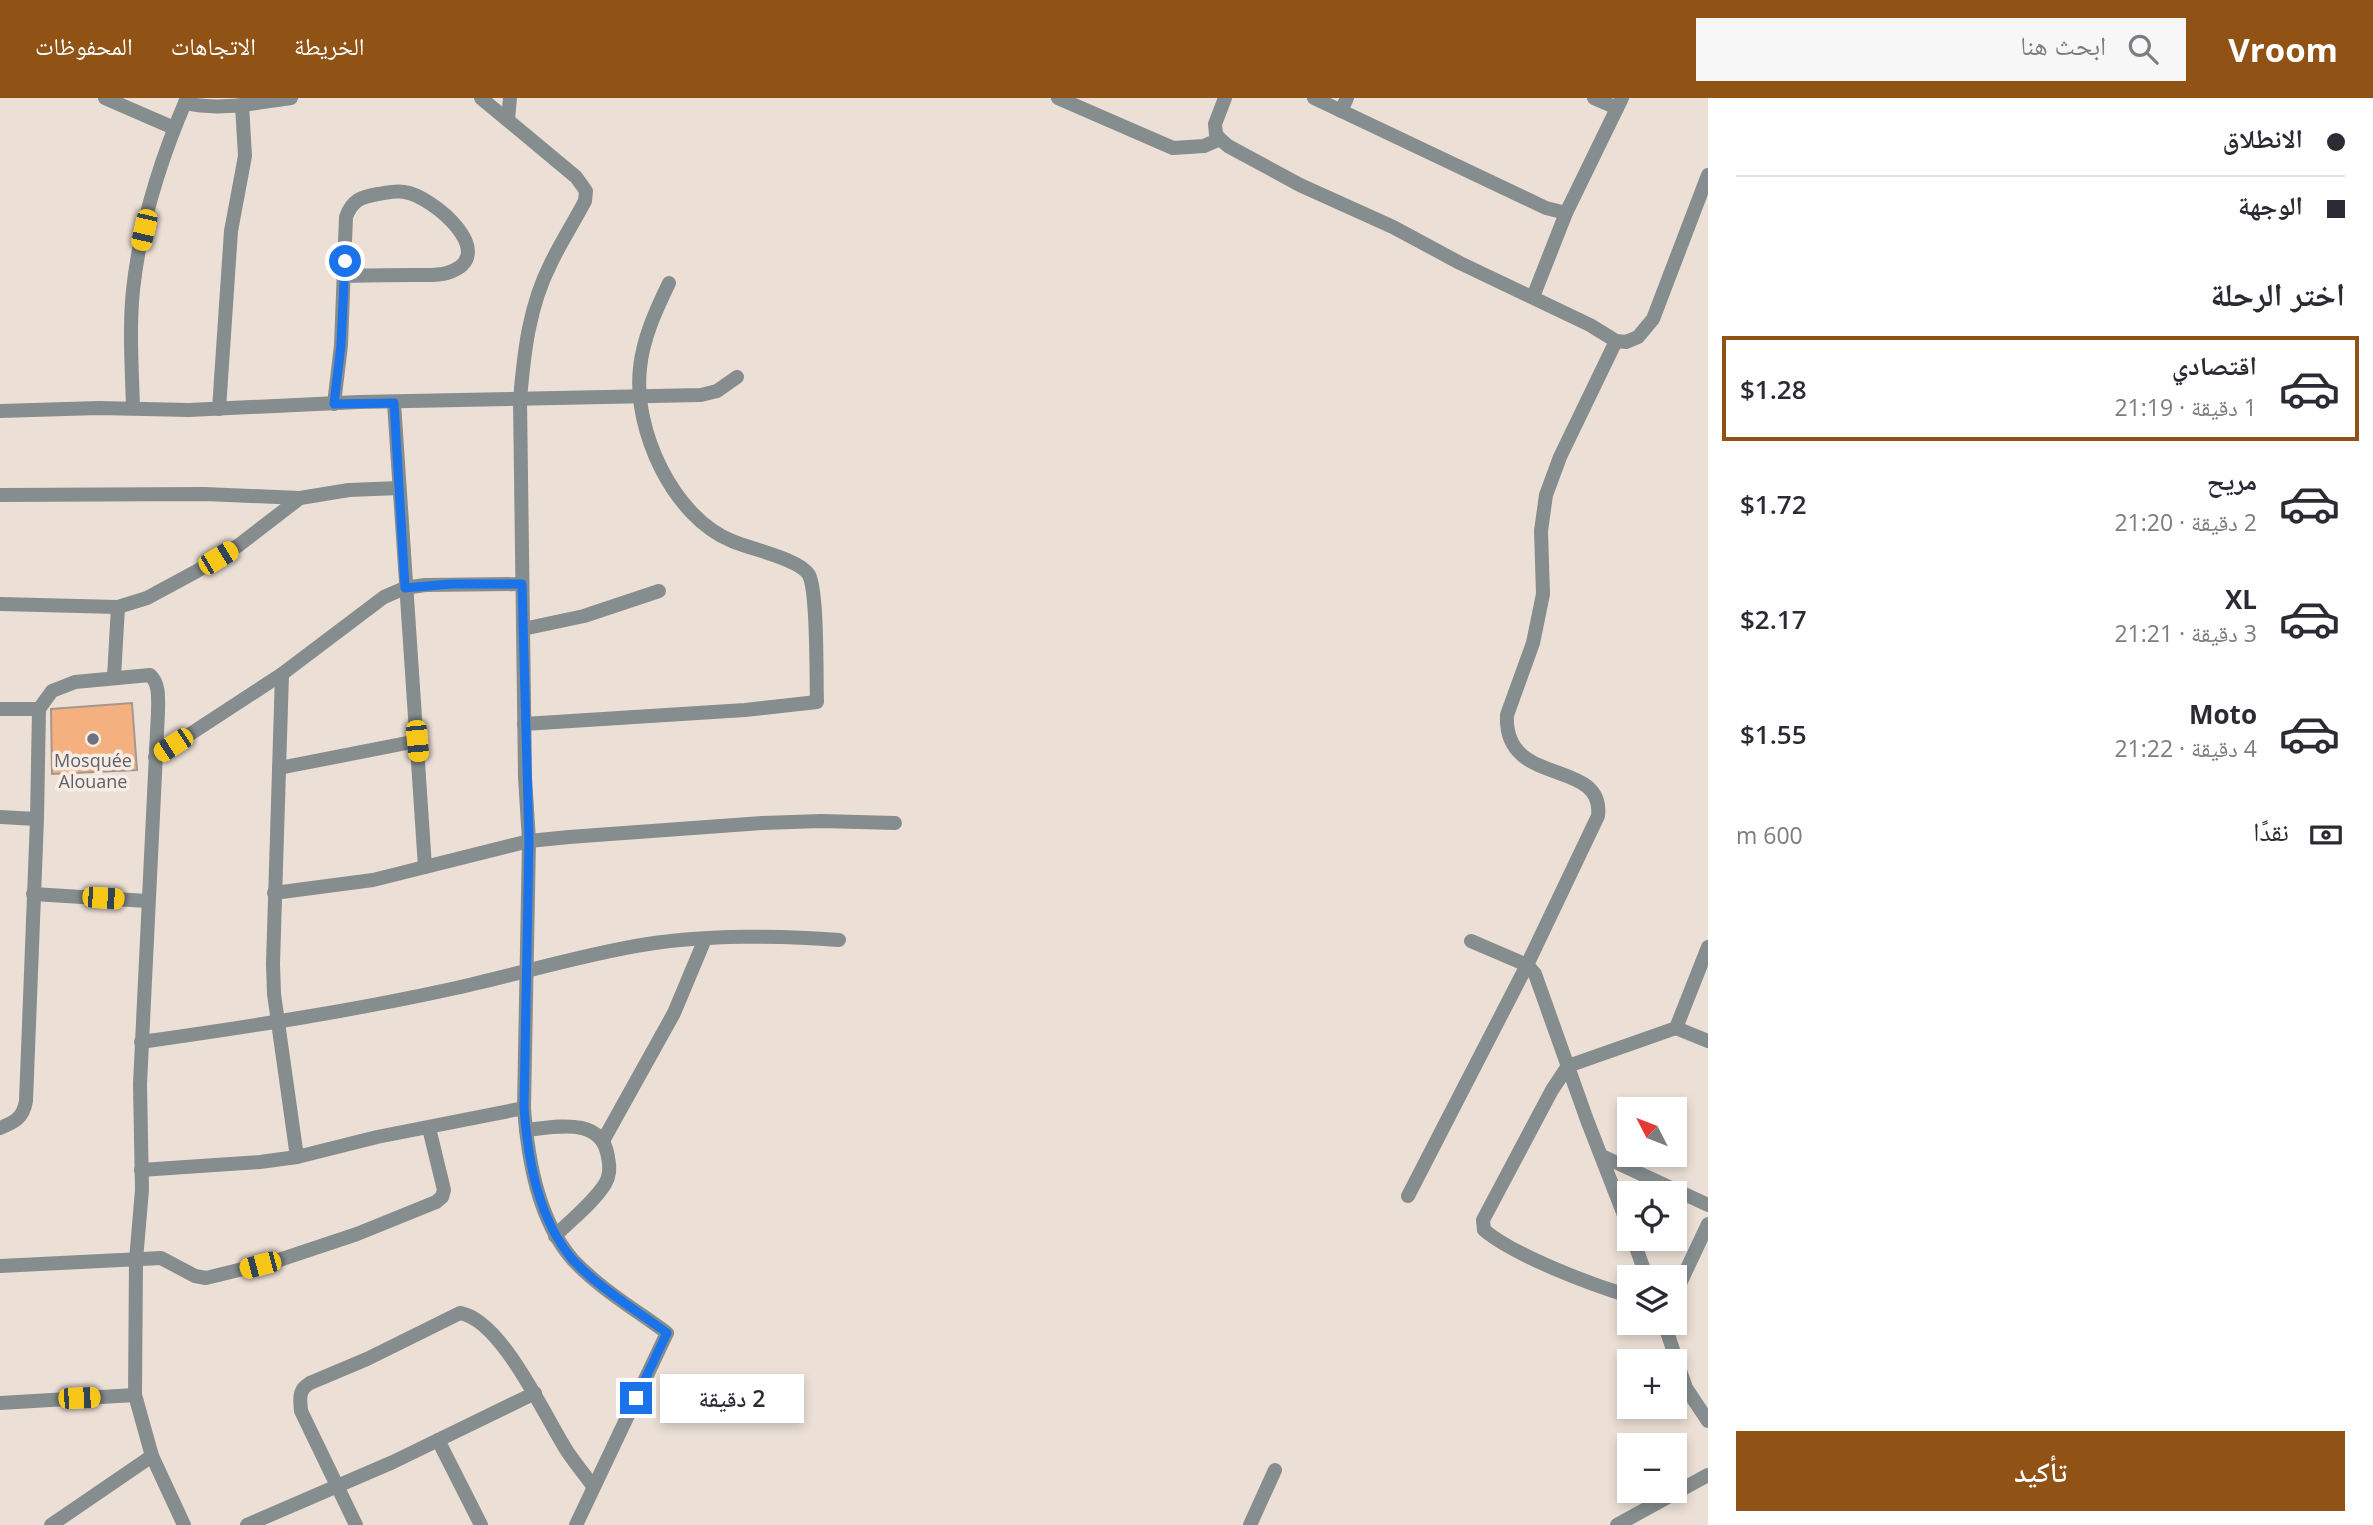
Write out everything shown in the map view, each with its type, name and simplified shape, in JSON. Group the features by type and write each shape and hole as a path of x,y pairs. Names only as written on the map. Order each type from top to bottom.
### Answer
{"street":[{"path":"106,98 174,128"},
{"path":"133,408 134,289 149,210 174,128 186,100 204,107 291,98"},
{"path":"481,98 576,177 586,191 585,201 550,265 537,296 526,339 520,400 524,724 529,841 524,1108 526,1130 538,1191 555,1236 591,1276 667,1333 576,1525"},
{"path":"508,119 510,98"},
{"path":"1058,98 1173,148 1204,146 1220,139"},
{"path":"1225,98 1215,124 1216,134 1228,146 1300,185 1393,227 1460,263 1590,325 1616,341 1626,342 1638,337 1653,319 1708,175"},
{"path":"1314,98 1344,105 1538,204 1556,212 1566,213"},
{"path":"1533,297 1566,213 1619,103 1594,98"},
{"path":"219,409 231,231 244,156 242,105"},
{"path":"334,404 346,276 346,217 353,203 363,197 405,191 445,215 457,225 467,241 468,248 462,264 446,273 346,276"},
{"path":"524,724 745,710 817,702 814,598 810,576 798,564 730,540 713,530 693,512 662,472 653,453 640,396 639,370 653,318 669,283"},
{"path":"1408,1196 1527,965 1590,837 1599,808 1595,795 1581,782 1531,762 1516,751 1507,732 1507,715 1533,643 1543,594 1541,531 1546,495 1560,457 1616,341"},
{"path":"0,411 219,409 701,395 717,391 737,377"},
{"path":"394,403 425,867"},
{"path":"0,495 205,494 300,498 348,490 399,488"},
{"path":"0,604 118,607 147,598 239,545 300,498"},
{"path":"155,757 282,674 383,597 405,588 451,584 522,584"},
{"path":"523,629 584,616 659,591"},
{"path":"114,677 118,607"},
{"path":"282,674 273,964 278,1022 297,1157"},
{"path":"0,1128 21,1117 26,1101 39,709 52,691 75,682 150,675 154,678 158,697 141,1042 141,1170 136,1260 135,1395 152,1456 184,1525"},
{"path":"0,709 39,709"},
{"path":"279,768 417,741"},
{"path":"0,817 37,819"},
{"path":"274,893 373,880 529,841 762,823 895,823"},
{"path":"33,894 148,901"},
{"path":"141,1042 278,1022 454,989 648,944 705,939 792,937 839,940"},
{"path":"555,1236 605,1184 610,1166 604,1139 674,1013 705,939"},
{"path":"1471,941 1527,965 1538,980 1567,1066 1617,1196"},
{"path":"1676,1028 1708,947"},
{"path":"1617,1293 1523,1253 1490,1235 1482,1226 1486,1212 1567,1066 1676,1028 1708,1041"},
{"path":"141,1170 297,1157 377,1137 524,1108"},
{"path":"526,1130 576,1127 594,1132 604,1139"},
{"path":"0,1266 161,1258 195,1276 206,1278 279,1260 427,1207 442,1197 444,1190 429,1128"},
{"path":"1602,1156 1708,1205"},
{"path":"1687,1269 1708,1224"},
{"path":"356,1525 301,1411 299,1395 310,1383 367,1359 460,1313 474,1317 482,1324 512,1360 535,1393 566,1450 593,1486"},
{"path":"1668,1335 1686,1388 1708,1421"},
{"path":"247,1525 438,1440 535,1393"},
{"path":"0,1413 6,1403 135,1395"},
{"path":"438,1440 481,1525"},
{"path":"51,1525 152,1456"},
{"path":"1250,1525 1275,1470"},
{"path":"1617,1525 1708,1475"}],"building":[{"name":"Mosquée Alouane","path":"132,703 137,770 52,774 51,709"}],"place":[{"name":"Mosquée Alouane","path":"93,739"}],"route":[{"path":"345,261 341,345 334,404 394,403 405,588 451,584 522,584 525,777 529,841 524,1108 526,1130 538,1191 555,1236 591,1276 667,1333 636,1398"}]}
